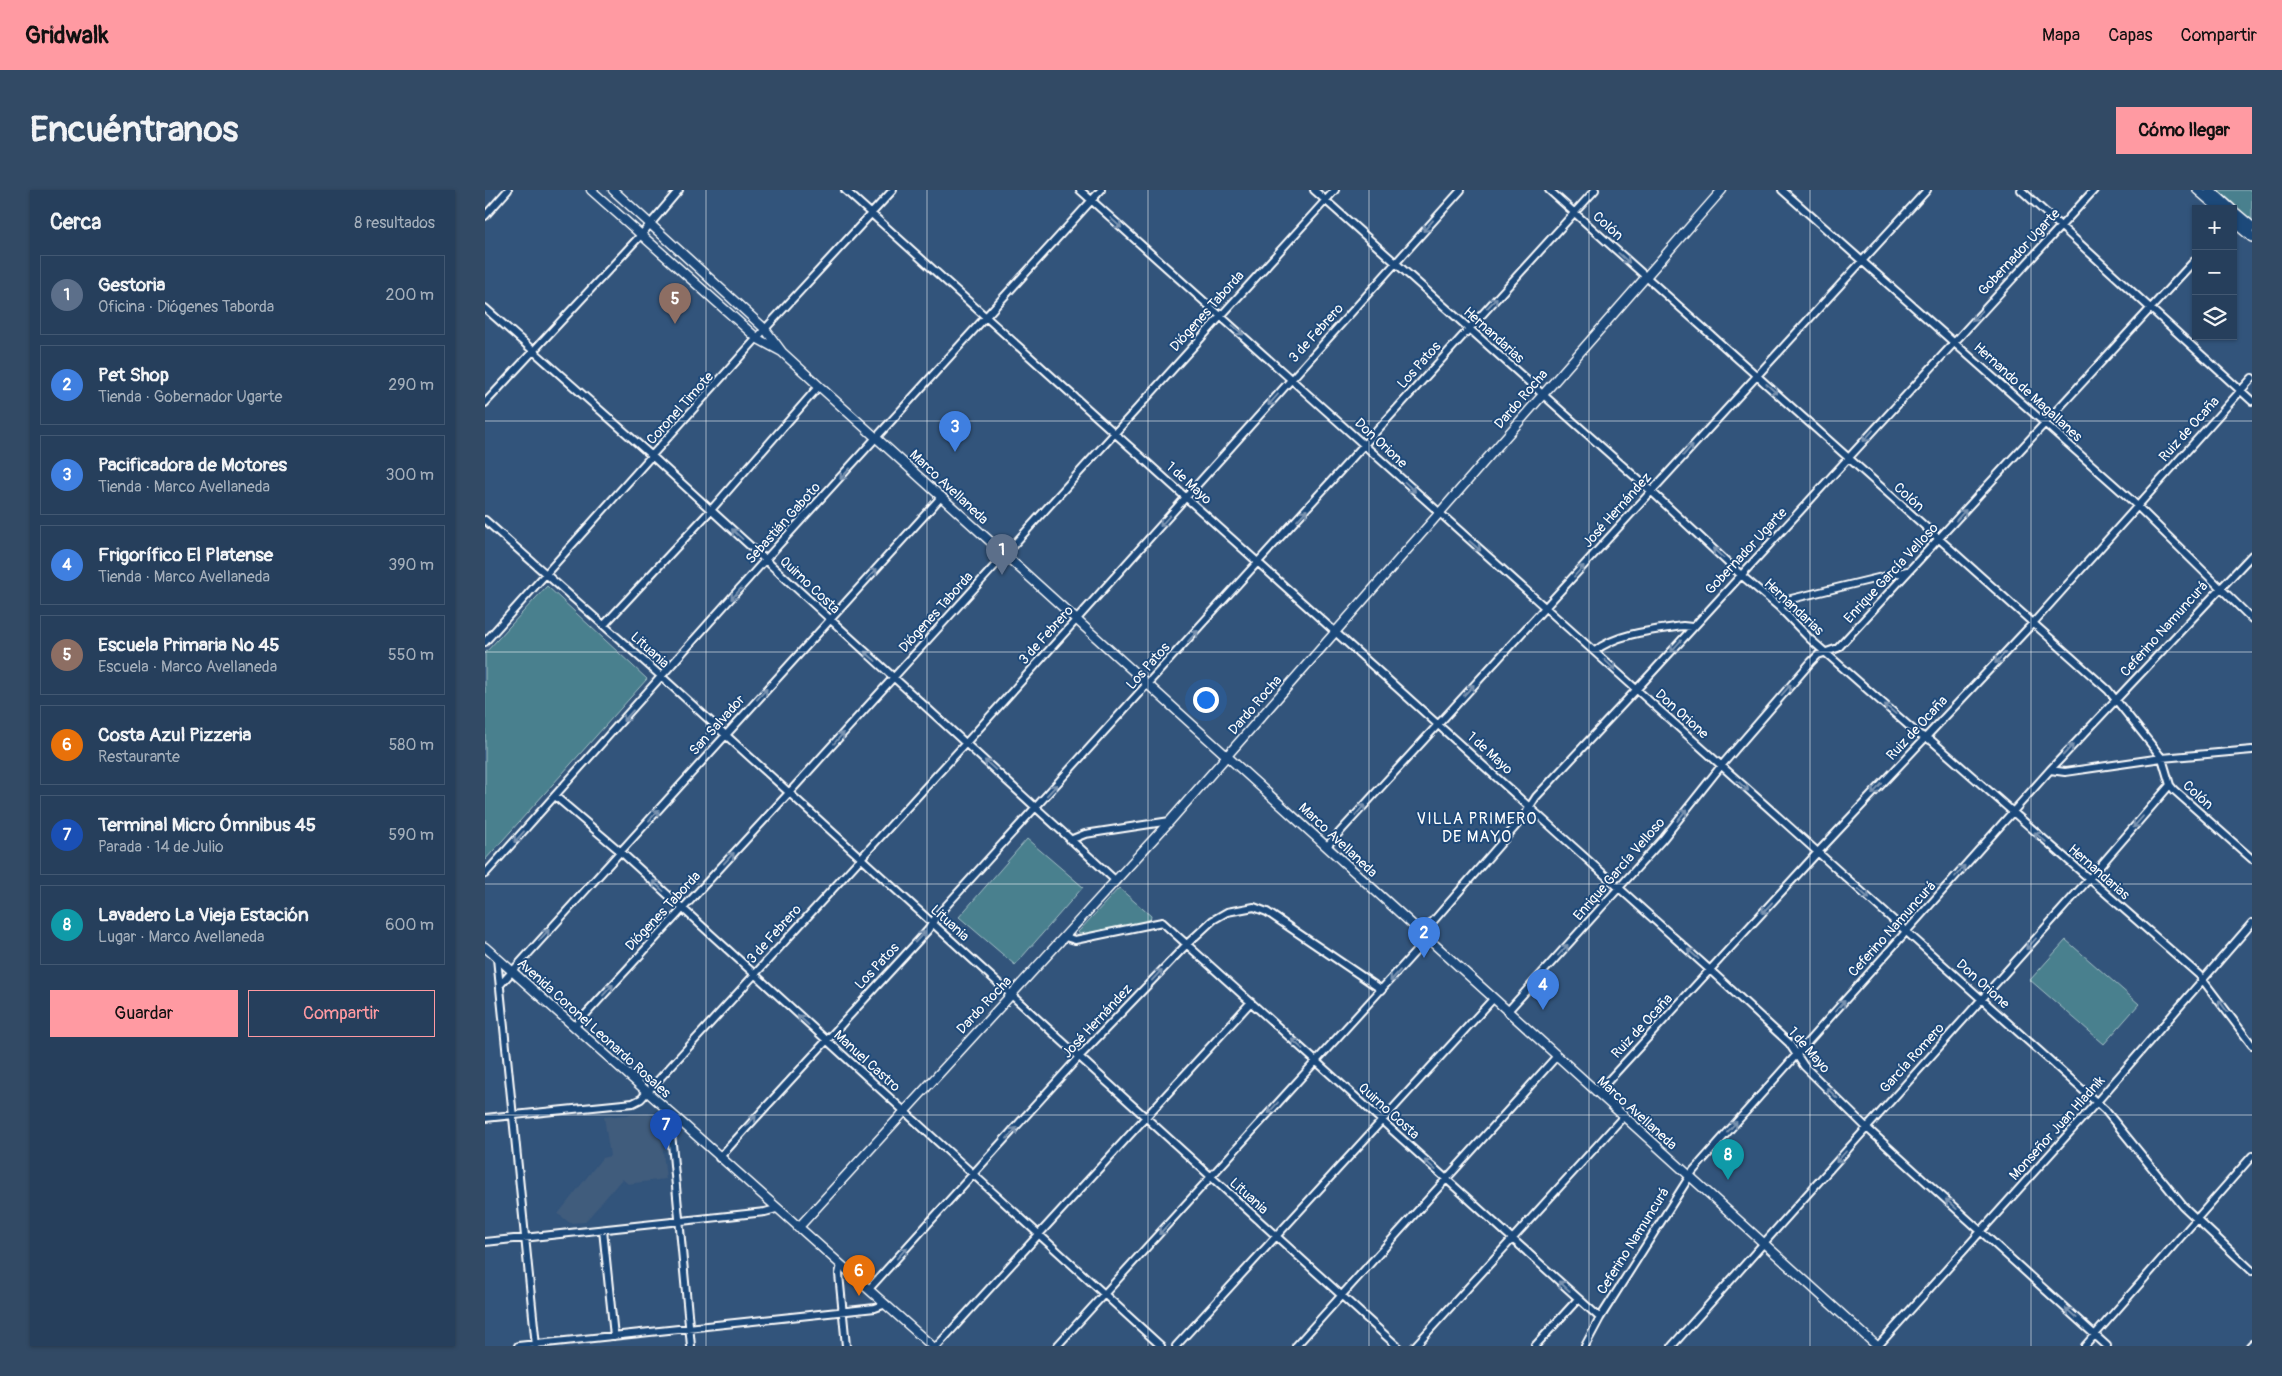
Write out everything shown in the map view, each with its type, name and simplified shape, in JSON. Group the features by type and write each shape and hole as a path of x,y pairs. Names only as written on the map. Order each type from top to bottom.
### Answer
{"main road":[{"path":"2198,190 2215,205"},
{"path":"2210,190 2224,205"},
{"path":"2237,217 2252,227"},
{"path":"2237,219 2252,237"}],"street":[{"path":"485,216 508,190"},
{"name":"Marco Avellaneda","path":"591,190 758,339 782,352"},
{"name":"Marco Avellaneda","path":"613,190 765,329 782,352 819,386 1327,846 1556,1057 1877,1346"},
{"path":"485,403 641,235 649,223 679,190"},
{"name":"1 de Mayo","path":"845,190 1335,633 1439,723 1710,970 1789,1043 1804,1066 1867,1128 2107,1346"},
{"name":"Coronel Timote","path":"485,642 653,457 765,329 893,190"},
{"name":"Don Orione","path":"1080,190 2105,1110 2196,1220 2252,1271"},
{"name":"Sebastián Gaboto","path":"485,874 662,678 765,560 1101,190"},
{"name":"Hernandarias","path":"1314,190 1651,491 1741,575 1779,607 1809,639 1925,738 1932,741 2011,813 2202,979 2252,1045"},
{"name":"Diógenes Taborda","path":"575,1026 1005,555 1220,314 1335,190"},
{"name":"3 de Febrero","path":"485,1118 633,1103 641,1100 646,1092 966,743 1461,190"},
{"name":"Colón","path":"1549,190 1757,375 1848,459 2034,622 2117,699 2162,758 2170,785 2252,859"},
{"name":"Los Patos","path":"719,1158 1595,190"},
{"name":"Dardo Rocha","path":"799,1228 1170,821 1722,190"},
{"name":"Hernando de Magallanes","path":"1782,190 2045,423 2136,506 2252,618"},
{"name":"José Hernández","path":"1327,846 1927,190"},
{"path":"2021,190 2252,401"},
{"name":"Gobernador Ugarte","path":"1057,1346 1315,1061 1382,990 1522,819 1529,806 2093,190"},
{"name":"Enrique García Velloso","path":"1507,1012 1663,839 1721,766 1811,662 1818,655 1838,648 2192,263"},
{"name":"Quirno Costa","path":"485,308 653,457 1116,881"},
{"name":"Ruiz de Ocaña","path":"1597,1093 1818,852 2034,622 2252,378"},
{"path":"604,626 711,510 819,386"},
{"name":"San Salvador","path":"500,986 942,496"},
{"name":"Lituania","path":"485,520 725,735 1397,1346"},
{"name":"Ceferino Namuncurá","path":"1585,1346 1600,1318 1688,1176 2011,813 2252,554"},
{"path":"1779,607 1791,599 1908,571"},
{"path":"1595,651 1604,644 1627,636 1683,626 1692,627"},
{"path":"2050,770 2065,772 2162,758 2252,750"},
{"name":"García Romero","path":"1672,1346 2089,879 2170,785"},
{"name":"Manuel Castro","path":"555,796 621,852 753,975 1161,1346"},
{"path":"1071,840 1085,834 1170,821"},
{"name":"José Hernández","path":"869,1289 1079,1058 1187,944 1221,914 1233,910 1259,908 1382,990"},
{"name":"Quirno Costa","path":"1065,938 1075,940 1162,922 1600,1318"},
{"name":"Monseñor Juan Hladnik","path":"1877,1346 2096,1103 2252,923"},
{"name":"Avenida Coronel Leonardo Rosales","path":"485,947 575,1026 719,1158 932,1346"},
{"path":"497,958 535,1345"},
{"path":"1176,1346 1493,999"},
{"path":"937,1346 1251,1002"},
{"path":"1296,1346 1556,1057"},
{"path":"1415,1346 1623,1117"},
{"path":"676,1119 671,1133 691,1346"},
{"path":"2085,1346 2252,1156"},
{"path":"485,1242 765,1212 776,1208"},
{"path":"603,1230 614,1336"},
{"path":"841,1265 839,1274 846,1346"},
{"path":"1535,1346 1579,1299"},
{"path":"518,1346 875,1308 886,1304"}],"shaded area":[{"path":"648,1113 660,1123 666,1179 628,1184 622,1179 585,1222 570,1223 558,1214 602,1158 610,1156 604,1117"}],"green space":[{"path":"2218,190 2252,190 2252,220 2237,205"},
{"path":"547,586 647,679 485,860 485,653"},
{"path":"1027,839 1083,887 1015,965 959,917"},
{"path":"1119,888 1151,916 1150,921 1080,935 1078,932"},
{"path":"2066,940 2139,1004 2104,1044 2030,980"}],"place":[{"name":"Escuela Primaria Nº 45","path":"675,324"},
{"name":"Pacificadora de Motores","path":"955,452"},
{"name":"Gestoria","path":"1002,575"},
{"name":"Pet Shop","path":"1424,958"},
{"name":"Frigorífico El Platense","path":"1543,1010"},
{"name":"Terminal Micro Ómnibus 45","path":"666,1150"},
{"name":"Lavadero La Vieja Estación","path":"1728,1180"},
{"name":"Costa Azul Pizzeria","path":"859,1296"}],"district":[{"name":"VILLA PRIMERO DE MAYO","path":"1477,828"}]}
